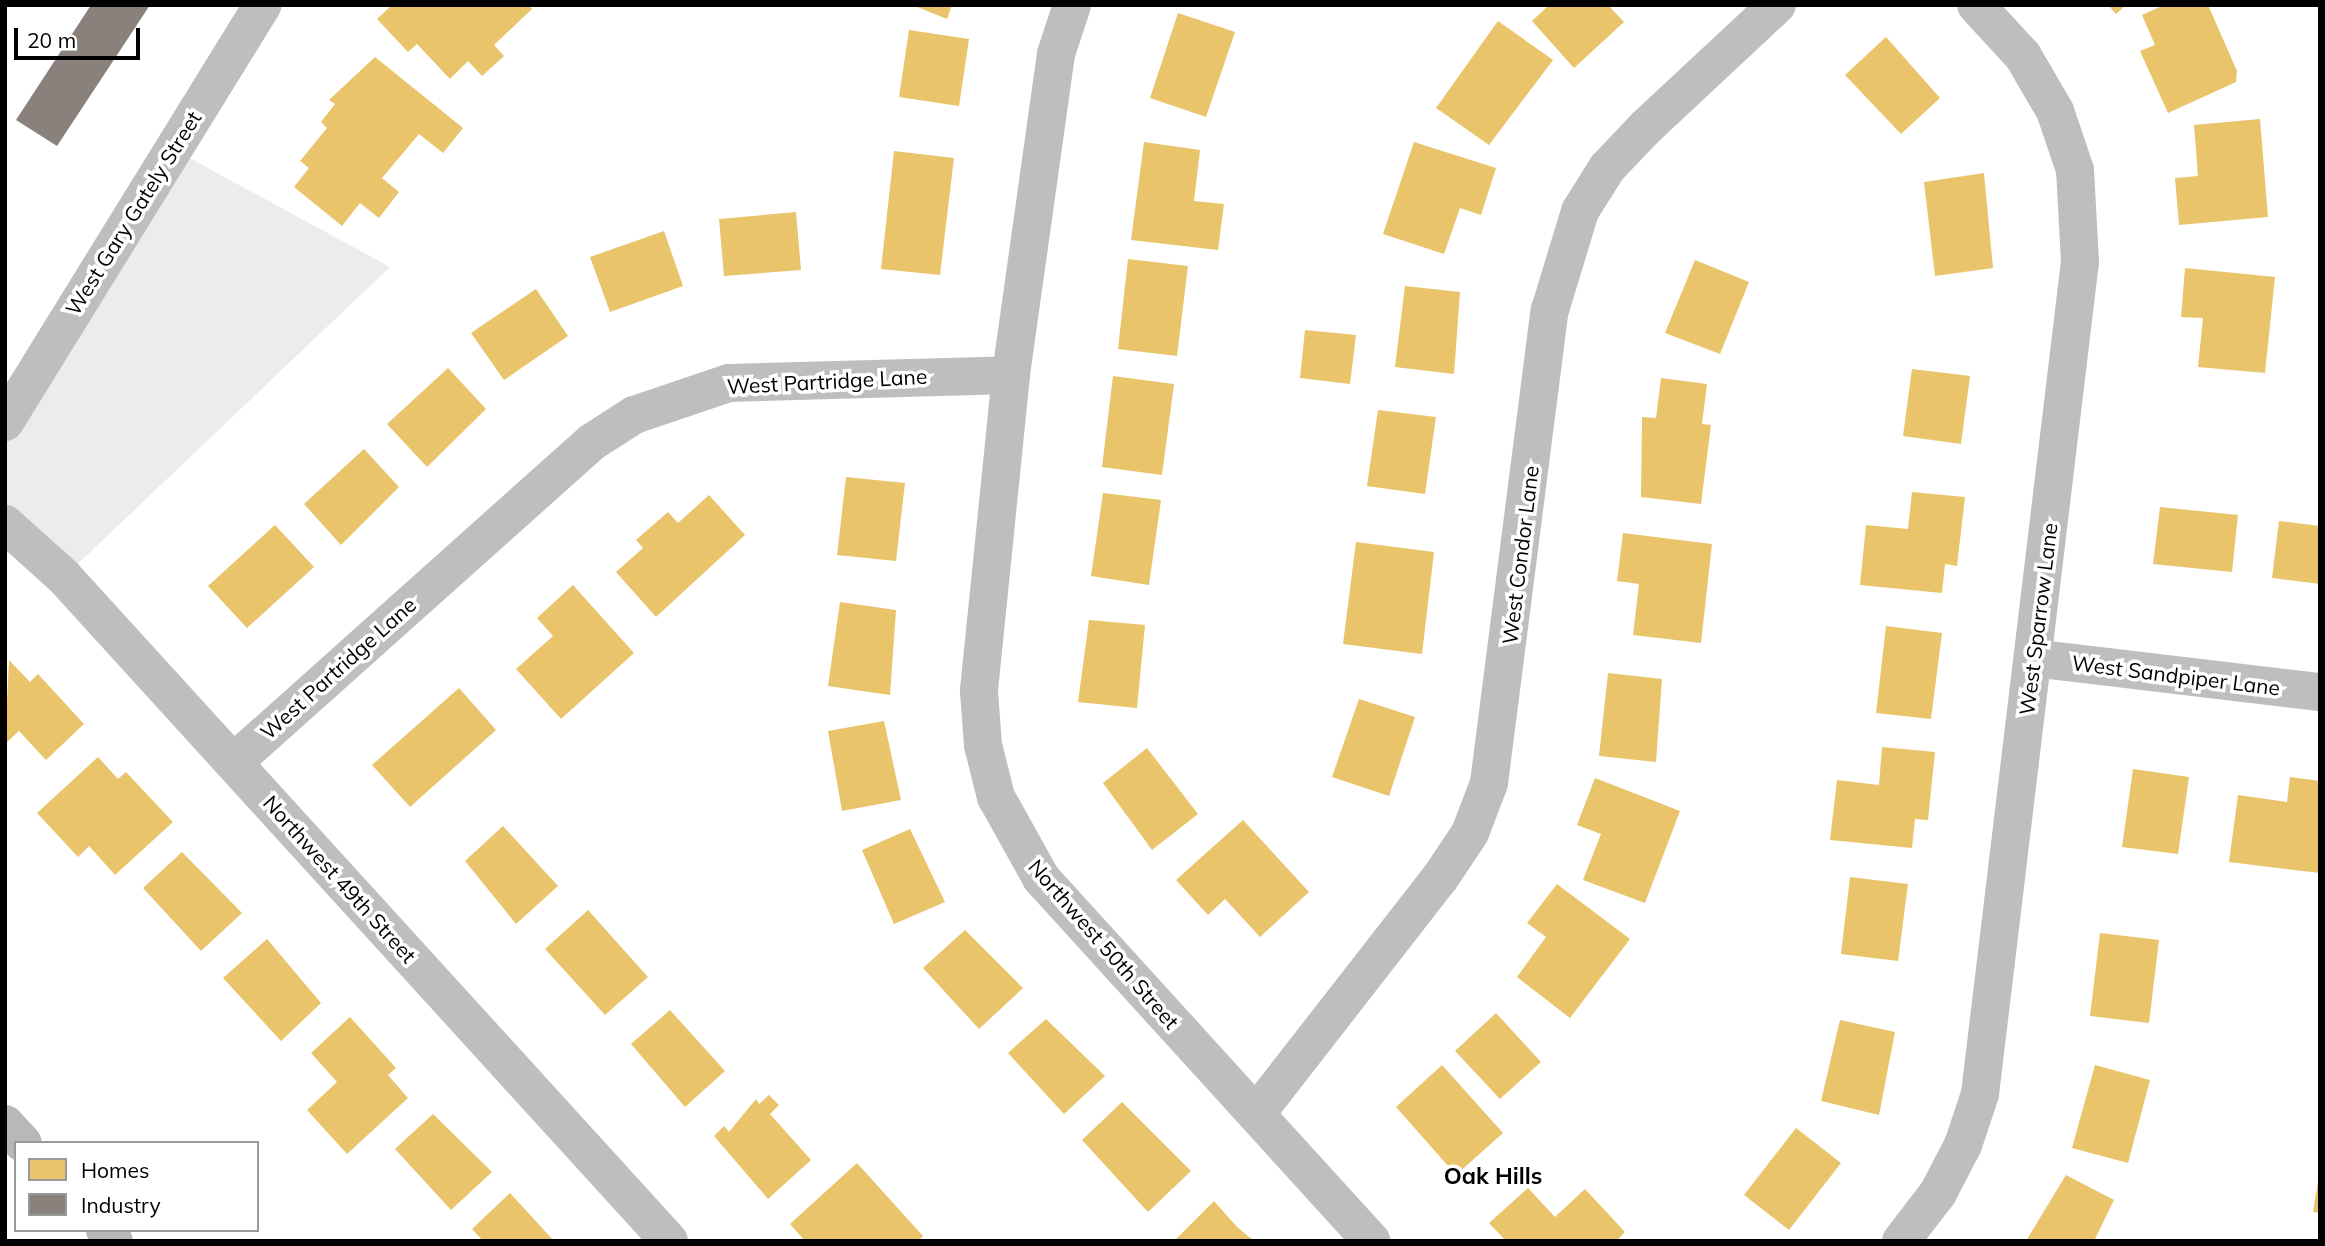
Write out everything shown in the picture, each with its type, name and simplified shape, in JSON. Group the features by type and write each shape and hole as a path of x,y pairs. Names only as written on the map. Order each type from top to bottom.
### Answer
{"main road":[{"path":"5,1124 21,1141"}],"street":[{"name":"West Gary Gately Street","path":"5,422 263,5"},
{"path":"1011,375 1056,54 1072,5"},
{"name":"West Condor Lane","path":"1256,1114 1440,878 1470,833 1489,783 1550,310 1580,211 1638,135 1777,5"},
{"name":"West Sparrow Lane","path":"1901,1241 1938,1193 1964,1146 1980,1094 2080,262 2080,200 2055,111 2023,56 1976,5"},
{"name":"West Partridge Lane","path":"234,762 592,442 634,415 729,383 1011,375"},
{"name":"Northwest 50th Street","path":"1011,375 979,691 983,745 996,796 1041,878 1371,1241"},
{"name":"Northwest 49th Street","path":"5,524 64,578 669,1241"},
{"name":"West Sandpiper Lane","path":"2033,659 2320,692"}],"shaded area":[{"path":"173,149 390,267 64,577 5,524 5,422"}],"building: Homes":[{"path":"392,5 528,5 532,9 494,45 504,56 482,76 468,61 450,79 417,44 408,52 377,19"},
{"path":"912,5 952,5 947,19"},
{"path":"1549,5 1608,5 1624,22 1574,68 1532,21"},
{"path":"2108,5 2126,5 2116,14"},
{"path":"2164,5 2208,5 2237,71 2236,82 2168,113 2140,51 2155,45 2142,15"},
{"path":"1178,13 1235,32 1206,117 1150,98"},
{"path":"1498,21 1553,60 1489,145 1436,108"},
{"path":"909,30 969,39 959,106 899,97"},
{"path":"1886,37 1940,98 1901,134 1845,75"},
{"path":"375,57 463,128 443,153 419,134 382,178 399,192 379,218 360,203 342,226 294,187 309,168 300,161 327,128 321,122 335,104 329,100"},
{"path":"2260,119 2268,217 2179,225 2175,178 2198,176 2194,125"},
{"path":"1144,142 1200,150 1194,201 1224,204 1218,250 1131,240"},
{"path":"1414,142 1496,168 1481,215 1460,208 1444,254 1383,234"},
{"path":"894,151 954,158 940,275 881,269"},
{"path":"1984,173 1993,268 1935,276 1924,182"},
{"path":"796,212 801,270 724,276 719,219"},
{"path":"664,231 683,286 610,312 590,257"},
{"path":"1128,259 1188,266 1177,356 1118,349"},
{"path":"1695,260 1749,282 1720,354 1665,333"},
{"path":"2185,268 2275,277 2265,373 2198,367 2203,318 2181,317"},
{"path":"1405,286 1460,292 1454,374 1395,367"},
{"path":"536,289 568,336 504,380 471,333"},
{"path":"1305,330 1356,335 1350,384 1300,378"},
{"path":"448,368 486,409 427,467 387,424"},
{"path":"1912,369 1970,376 1961,444 1903,436"},
{"path":"1113,376 1174,384 1162,475 1102,467"},
{"path":"1661,378 1707,384 1702,424 1711,425 1701,504 1641,497 1642,417 1656,418"},
{"path":"1378,410 1436,417 1425,494 1367,486"},
{"path":"364,449 399,487 341,545 304,504"},
{"path":"846,477 905,483 896,561 837,555"},
{"path":"1912,492 1965,497 1957,566 1945,564 1942,593 1860,585 1866,525 1908,529"},
{"path":"1103,493 1161,500 1149,585 1091,576"},
{"path":"709,495 745,535 656,617 616,572 643,548 636,540 668,512 678,523"},
{"path":"2160,507 2238,515 2232,572 2153,564"},
{"path":"2279,521 2320,526 2320,584 2272,578"},
{"path":"275,525 314,567 247,628 208,586"},
{"path":"1623,533 1712,544 1701,643 1633,635 1639,584 1617,581"},
{"path":"1356,542 1434,552 1422,654 1343,644"},
{"path":"573,585 634,653 561,719 516,669 553,636 537,618"},
{"path":"840,602 896,610 890,695 828,686"},
{"path":"1089,620 1145,625 1137,708 1078,702"},
{"path":"1886,626 1942,633 1931,719 1876,713"},
{"path":"9,660 30,682 38,674 84,724 46,760 19,731 5,744"},
{"path":"1608,673 1662,679 1656,762 1599,756"},
{"path":"459,688 496,730 410,807 372,765"},
{"path":"1359,699 1415,717 1389,796 1332,777"},
{"path":"884,721 901,800 842,811 828,731"},
{"path":"1882,747 1935,752 1928,820 1915,819 1912,848 1830,840 1837,780 1879,785"},
{"path":"1147,748 1198,814 1152,850 1103,783"},
{"path":"98,757 118,779 126,772 173,822 115,875 89,846 78,857 37,813"},
{"path":"2133,769 2189,777 2178,854 2122,847"},
{"path":"2290,777 2320,781 2320,873 2229,862 2238,795 2287,802"},
{"path":"1595,778 1680,811 1645,903 1583,880 1601,834 1577,825"},
{"path":"1243,820 1309,892 1260,937 1225,899 1208,915 1176,880"},
{"path":"503,826 558,886 516,924 465,861"},
{"path":"910,829 945,902 894,924 862,850"},
{"path":"182,852 242,913 201,951 143,888"},
{"path":"1850,877 1908,884 1898,961 1841,954"},
{"path":"1557,884 1630,939 1570,1018 1517,977 1546,937 1527,923"},
{"path":"588,910 648,977 605,1015 545,949"},
{"path":"965,930 1023,988 979,1029 923,968"},
{"path":"2100,933 2159,940 2149,1023 2090,1016"},
{"path":"267,939 321,1003 281,1041 223,978"},
{"path":"670,1010 725,1071 685,1107 631,1044"},
{"path":"1496,1013 1541,1062 1500,1099 1455,1051"},
{"path":"350,1017 396,1068 388,1075 408,1098 347,1154 307,1110 337,1082 311,1053"},
{"path":"1046,1019 1105,1076 1064,1114 1008,1053"},
{"path":"1840,1020 1895,1032 1879,1115 1821,1101"},
{"path":"1442,1065 1503,1133 1456,1175 1396,1107"},
{"path":"2095,1065 2150,1080 2128,1163 2072,1148"},
{"path":"769,1095 779,1105 770,1114 811,1160 768,1199 714,1136 724,1126 729,1132 756,1099 759,1104"},
{"path":"1122,1102 1191,1171 1148,1212 1082,1140"},
{"path":"433,1114 492,1172 451,1210 395,1149"},
{"path":"1796,1128 1841,1163 1789,1230 1744,1195"},
{"path":"857,1163 923,1236 918,1241 805,1241 790,1224"},
{"path":"2320,1169 2320,1213 2313,1212"},
{"path":"2066,1175 2114,1200 2094,1241 2026,1241"},
{"path":"1528,1188 1555,1217 1585,1189 1625,1232 1616,1241 1506,1241 1489,1223"},
{"path":"510,1193 554,1241 483,1241 472,1229"},
{"path":"1214,1201 1237,1227 1254,1241 1174,1241"}],"building: Industry":[{"path":"91,5 150,5 57,146 16,120"}],"district":[{"name":"Oak Hills","path":"1493,1176"}]}
